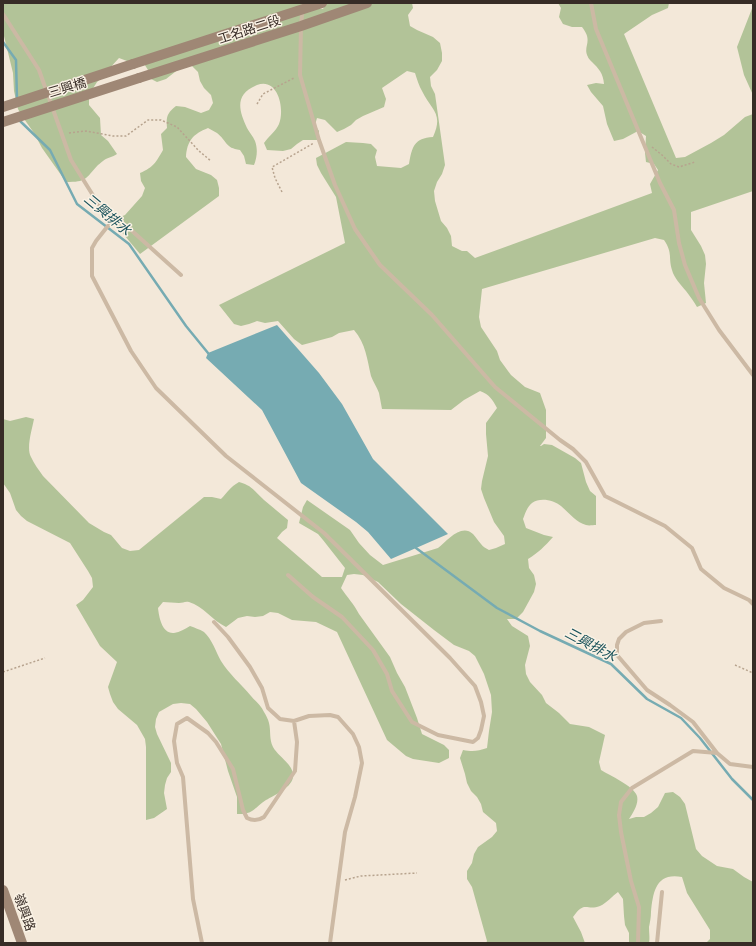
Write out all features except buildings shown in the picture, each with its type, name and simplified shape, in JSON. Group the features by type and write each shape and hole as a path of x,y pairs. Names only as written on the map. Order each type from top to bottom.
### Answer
{"main road":[{"name":"工名路二段","path":"133,64 303,6 322,3"},
{"name":"工名路二段","path":"139,78 301,26 367,3"},
{"name":"三興橋","path":"3,107 133,64"},
{"name":"三興橋","path":"3,122 139,78"},
{"name":"嶺興路","path":"3,890 22,943"}],"lane":[{"path":"591,3 596,29 660,183 674,210 685,265 699,298 719,330 753,375"},
{"path":"303,6 300,75 319,140 335,185 355,229 380,265 432,315 495,387 573,449 586,462 605,496 665,526 692,548 701,569 724,588 749,600 753,604"},
{"path":"3,14 39,70 71,160 99,205 131,230 181,276"},
{"path":"112,215 111,222 92,248 92,276 131,351 156,388 226,456 324,533 450,658 475,686 481,702 484,716 478,738 473,742 438,735 412,722 392,691 387,674 373,650 342,617 313,597 288,575"},
{"path":"661,621 644,623 626,632 619,639 617,645 618,655 647,690 693,722 717,753 730,764 753,767"},
{"path":"214,622 228,637 250,667 262,688 268,708 280,719 294,721 309,716 330,715 338,717 353,734 359,746 362,763 355,797 345,832 330,943"},
{"path":"202,943 193,899 183,777 178,763 174,740 177,724 187,718 208,733 216,742 233,769 246,818 259,820 264,817 295,771 297,742 294,721"},
{"path":"638,943 639,906 621,832 619,815 621,802 632,788 693,751 717,753"},
{"path":"657,943 662,892"}],"path":[{"path":"257,104 263,94 300,75"},
{"path":"61,134 86,131 113,136 126,136 148,120 161,120 177,127 199,151 211,161"},
{"path":"282,192 275,178 272,167 319,140"},
{"path":"642,140 671,164 679,166 695,162"},
{"path":"3,672 45,658"},
{"path":"735,665 753,673"},
{"path":"339,881 361,876 416,873"}],"green space":[{"path":"3,3 310,3 314,8 323,9 326,3 412,3 413,8 408,15 410,26 433,37 440,43 442,53 442,61 437,70 430,77 431,86 435,94 445,165 434,191 435,201 441,221 451,236 452,246 462,251 467,251 475,258 652,193 650,184 658,170 654,164 646,162 646,136 638,131 623,139 614,141 607,124 603,106 587,85 596,83 604,84 603,77 597,67 589,59 586,50 588,40 587,36 582,27 572,27 563,24 559,17 561,8 558,3 669,3 668,8 652,15 624,34 676,158 685,157 711,143 724,135 745,117 753,114 753,191 691,212 691,230 705,255 706,264 704,283 706,303 697,307 674,276 667,244 664,240 655,238 482,289 479,317 481,327 497,351 500,360 511,375 525,387 540,393 546,410 546,438 540,446 544,444 552,445 581,463 590,491 596,496 596,525 582,524 561,506 547,500 539,500 532,503 527,509 523,519 526,528 553,537 528,559 529,568 534,575 536,584 534,592 523,612 516,619 507,619 512,626 528,636 530,646 525,665 526,674 530,682 542,695 546,703 570,724 589,727 605,735 599,762 601,770 631,788 637,796 634,811 629,819 644,817 651,813 658,807 665,793 673,792 680,797 685,804 696,849 702,856 717,866 733,869 753,882 753,943 706,943 710,939 710,930 687,893 682,877 673,876 661,881 655,891 649,927 649,943 629,943 629,933 625,925 623,899 618,892 600,906 583,907 573,917 585,943 486,943 487,941 472,887 467,879 467,871 472,863 474,854 478,847 492,837 497,831 496,823 483,812 477,797 471,791 467,783 460,758 463,750 475,751 487,748 492,712 491,695 484,674 475,656 469,651 454,645 401,604 378,582 363,575 347,575 341,588 390,657 405,687 422,734 444,745 449,750 449,758 439,763 413,759 406,756 387,740 337,632 316,622 292,620 278,613 270,612 263,616 247,616 238,618 226,627 194,604 188,602 163,602 158,608 159,616 164,628 170,633 174,633 190,626 204,632 212,642 224,666 261,707 269,722 273,747 288,763 292,770 293,778 284,790 266,800 250,812 237,814 237,797 221,744 207,722 190,704 173,704 159,712 155,727 171,763 171,772 167,778 164,793 167,809 154,818 146,820 145,739 137,725 118,709 113,702 108,687 117,662 100,646 76,605 83,600 93,587 92,578 70,543 27,521 16,510 10,493 3,483 3,419 10,421 26,417 34,419 29,449 31,457 43,476 89,523 111,535 122,548 130,551 139,550 204,497 221,499 239,482 250,487 288,520 287,528 277,538 322,577 342,577 345,568 323,540 318,534 299,523 303,507 307,500 350,530 370,555 383,565 438,548 454,534 464,531 468,531 473,534 483,546 489,550 505,544 504,536 494,522 481,489 488,456 486,423 497,408 494,402 486,394 480,391 464,400 451,410 382,409 379,393 371,376 364,346 354,330 339,333 332,337 302,345 294,339 278,321 265,323 257,321 241,326 234,324 219,305 345,243 336,197 321,173 317,165 316,158 346,142 363,143 371,144 377,150 375,157 377,166 401,168 409,164 411,153 415,144 422,139 433,137 437,122 435,112 421,89 415,73 407,71 382,88 386,99 384,107 363,116 351,125 337,132 325,120 317,118 315,125 319,131 319,140 303,140 291,149 283,151 267,150 264,143 276,129 281,118 280,103 275,90 264,84 257,85 250,89 242,98 240,108 244,121 257,147 254,165 246,164 244,156 240,150 231,148 217,133 208,128 198,133 189,142 186,157 196,169 211,175 217,180 219,196 140,254 115,224 118,218 125,215 142,196 145,188 141,181 140,173 149,169 154,164 163,150 161,134 167,128 167,118 169,113 176,106 185,107 201,113 209,110 213,103 211,95 204,88 200,81 198,72 192,66 184,65 166,79 157,82 149,78 148,70 143,62 127,61 119,58 97,82 89,97 89,105 100,118 101,135 108,141 117,154 98,165 85,179 66,182 42,148 18,109 14,91 13,73 3,32"},
{"path":"753,6 753,95 744,75 737,47"}],"water":[{"path":"277,325 319,373 342,404 373,459 448,534 391,559 368,532 301,483 262,410 206,358 208,353"}],"waterway":[{"name":"三興排水","path":"3,42 16,60 17,100"},
{"name":"三興排水","path":"19,120 50,150 77,204 129,244 186,326 208,353"},
{"name":"三興排水","path":"416,548 497,608 540,631 611,664 647,699 681,718 700,738 732,779 753,800"}]}
